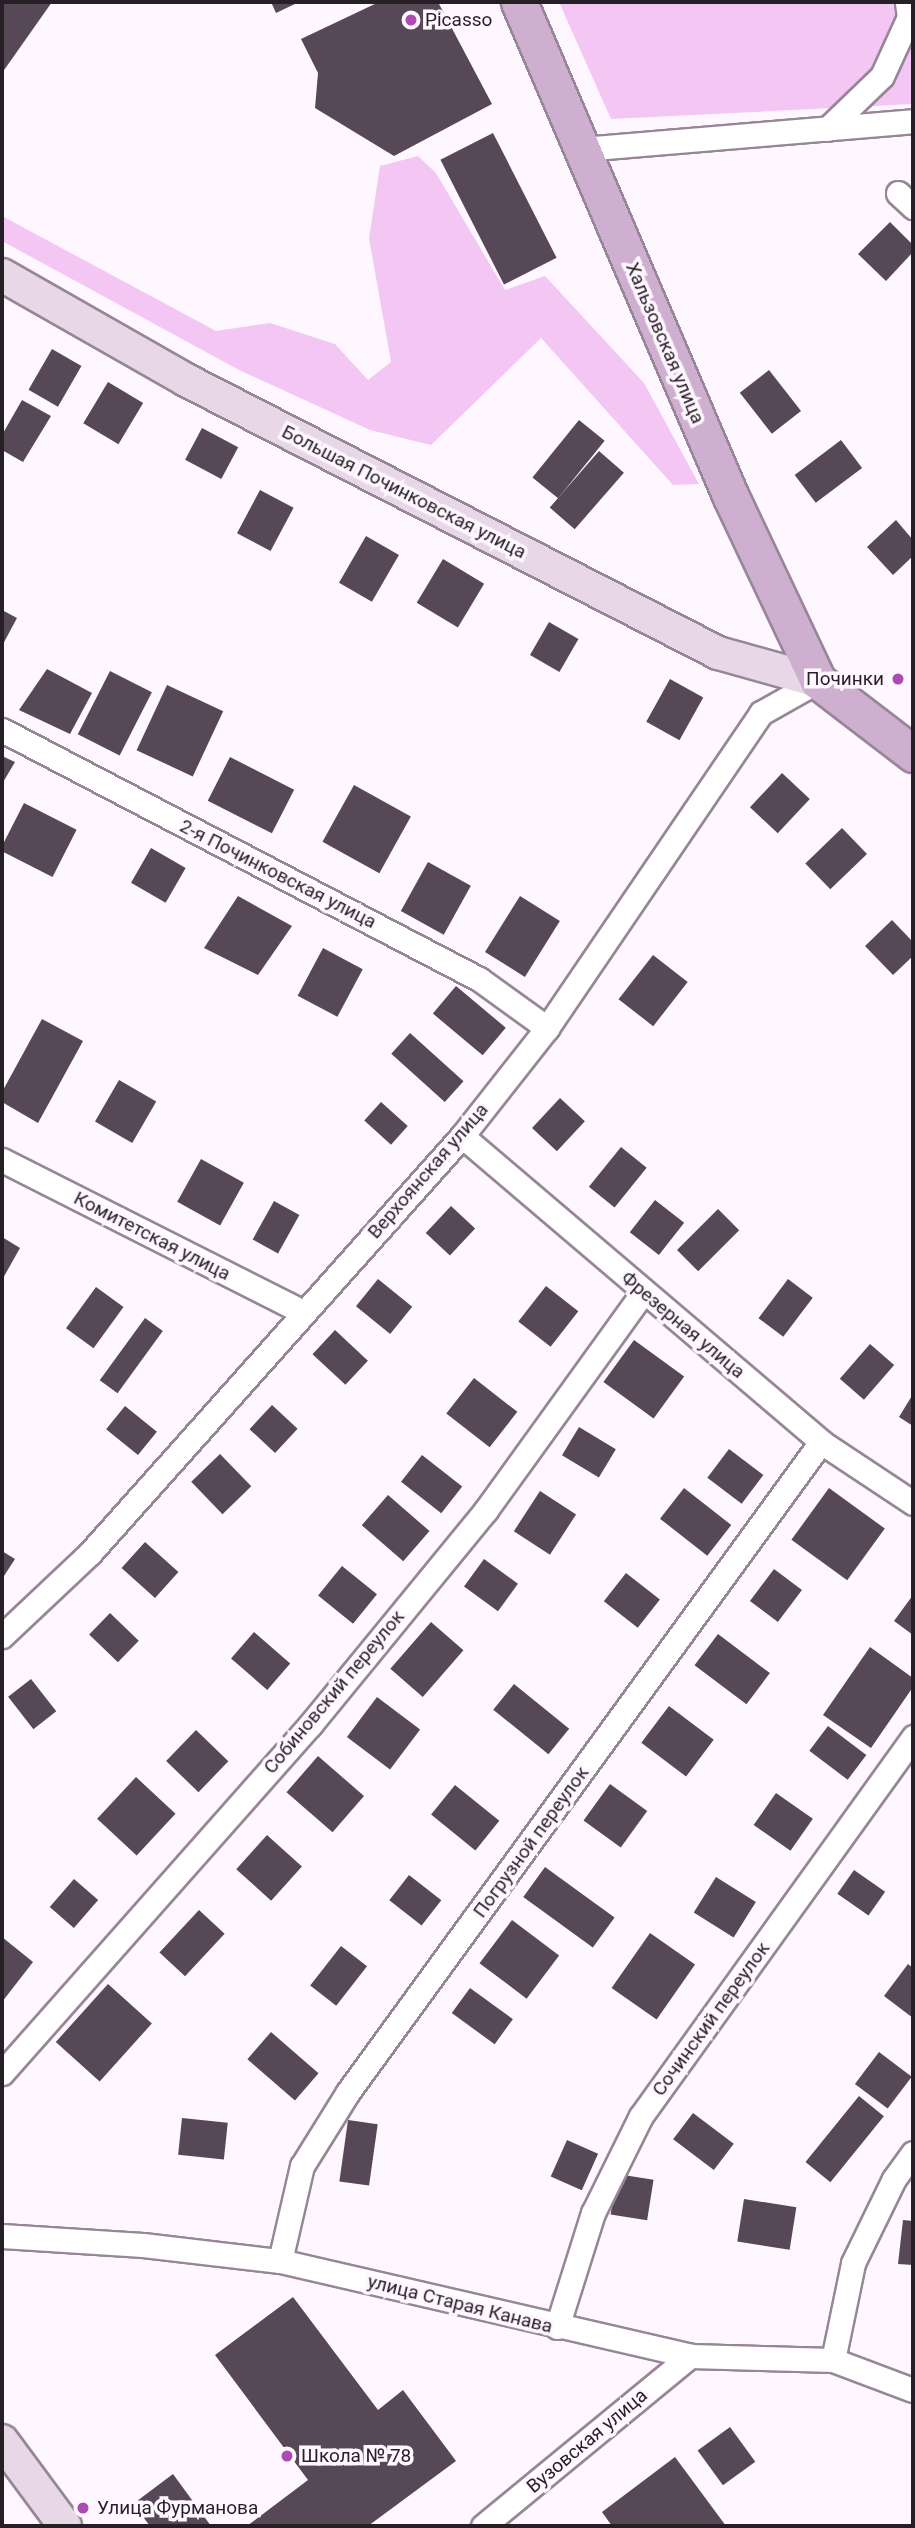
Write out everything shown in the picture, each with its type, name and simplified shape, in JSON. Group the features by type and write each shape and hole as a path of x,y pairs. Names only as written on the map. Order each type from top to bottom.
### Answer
{"main road":[{"name":"Хальзовская улица","path":"519,2 731,497 818,681"},
{"path":"818,681 913,754"}],"street":[{"path":"827,129 882,76 909,17 908,2"},
{"path":"582,149 913,121"},
{"name":"Большая Починковская улица","path":"2,275 186,380 719,653 818,681"},
{"name":"Верхоянская улица","path":"2,1636 90,1553 462,1136 547,1028 761,713 818,681"},
{"name":"2-я Починковская улица","path":"2,730 479,979 547,1028"},
{"name":"Фрезерная улица","path":"462,1136 821,1442 913,1503"},
{"name":"Комитетская улица","path":"2,1160 303,1312"},
{"name":"Собиновский переулок","path":"2,2073 319,1714 486,1510 643,1292"},
{"name":"Погрузной переулок","path":"280,2261 302,2166 348,2092 821,1442"},
{"name":"Сочинский переулок","path":"557,2327 593,2213 641,2116 913,1737"},
{"path":"833,2360 853,2263 894,2179 913,2153"},
{"name":"улица Старая Канава","path":"2,2236 144,2245 280,2261 690,2356 833,2360 913,2390"},
{"name":"Вузовская улица","path":"483,2526 690,2356"},
{"path":"7,2458 65,2526"}],"shaded area":[{"path":"559,2 913,2 913,104 611,119"},
{"path":"418,156 436,173 505,290 545,276 644,383 699,484 673,485 541,338 431,445 370,430 239,370 2,241 2,216 216,331 270,323 335,344 368,380 391,362 369,238 380,166"}],"building":[{"path":"2,2 52,2 2,73"},
{"path":"271,2 299,2 276,13"},
{"path":"379,2 438,2 492,104 394,156 315,108 318,73 301,39"},
{"path":"493,133 557,258 504,285 440,160"},
{"path":"890,222 913,245 913,252 886,281 858,254"},
{"path":"52,349 81,366 58,407 28,390"},
{"path":"769,370 801,411 772,434 740,393"},
{"path":"108,382 143,403 118,444 83,423"},
{"path":"22,400 51,416 23,462 2,450 2,435"},
{"path":"579,420 605,441 558,498 532,478"},
{"path":"202,428 238,447 221,479 185,460"},
{"path":"841,440 862,468 816,503 795,475"},
{"path":"599,451 624,473 575,529 550,508"},
{"path":"260,490 294,508 271,551 237,533"},
{"path":"896,520 913,540 913,556 893,575 867,547"},
{"path":"366,536 399,555 372,602 339,583"},
{"path":"443,559 484,584 458,627 417,603"},
{"path":"2,610 17,618 2,646"},
{"path":"549,622 578,639 559,672 530,655"},
{"path":"47,669 92,693 70,734 19,710"},
{"path":"110,671 152,692 120,756 78,734"},
{"path":"670,679 703,697 679,740 646,722"},
{"path":"167,685 223,711 193,776 137,750"},
{"path":"2,756 15,762 2,784"},
{"path":"230,757 294,790 272,833 208,801"},
{"path":"782,773 810,799 778,833 750,807"},
{"path":"354,785 411,817 379,873 322,842"},
{"path":"24,803 77,830 53,877 2,851 2,846"},
{"path":"842,828 867,854 830,889 805,863"},
{"path":"151,848 186,868 166,903 131,883"},
{"path":"428,862 471,886 444,935 401,911"},
{"path":"238,896 292,926 258,975 204,948"},
{"path":"520,896 560,921 525,977 485,952"},
{"path":"892,920 913,942 913,956 893,975 865,946"},
{"path":"323,948 363,969 337,1017 298,996"},
{"path":"653,955 688,982 653,1026 619,999"},
{"path":"456,986 506,1028 483,1055 433,1014"},
{"path":"42,1019 83,1041 38,1123 2,1102 2,1092"},
{"path":"410,1033 464,1081 445,1102 391,1054"},
{"path":"119,1080 156,1102 132,1143 95,1122"},
{"path":"560,1098 585,1121 557,1151 532,1128"},
{"path":"381,1102 408,1126 391,1145 364,1121"},
{"path":"621,1147 647,1168 615,1207 589,1187"},
{"path":"201,1159 244,1183 220,1226 177,1202"},
{"path":"655,1200 684,1223 659,1255 630,1232"},
{"path":"274,1201 299,1215 278,1254 253,1239"},
{"path":"451,1206 475,1229 450,1256 426,1233"},
{"path":"718,1209 739,1230 698,1271 677,1250"},
{"path":"2,1237 20,1248 2,1280"},
{"path":"378,1279 412,1307 390,1334 356,1306"},
{"path":"788,1279 813,1298 783,1337 759,1318"},
{"path":"546,1286 578,1311 551,1347 518,1321"},
{"path":"96,1287 124,1307 94,1348 66,1328"},
{"path":"145,1318 163,1331 118,1393 100,1380"},
{"path":"335,1330 368,1361 345,1385 312,1354"},
{"path":"634,1340 684,1376 654,1419 603,1382"},
{"path":"870,1344 894,1365 864,1400 840,1379"},
{"path":"474,1378 517,1412 490,1447 446,1413"},
{"path":"913,1394 913,1426 899,1417"},
{"path":"272,1405 298,1429 275,1453 249,1429"},
{"path":"125,1406 157,1432 138,1455 106,1429"},
{"path":"579,1427 616,1449 599,1477 562,1455"},
{"path":"729,1449 763,1475 742,1504 707,1478"},
{"path":"220,1454 251,1486 222,1514 191,1482"},
{"path":"422,1455 462,1486 441,1513 401,1482"},
{"path":"684,1488 731,1525 707,1556 660,1519"},
{"path":"829,1488 885,1529 847,1580 791,1540"},
{"path":"540,1491 576,1514 550,1555 514,1531"},
{"path":"388,1495 430,1531 403,1561 362,1525"},
{"path":"145,1542 178,1572 155,1598 122,1568"},
{"path":"2,1551 15,1559 2,1579"},
{"path":"484,1559 518,1584 498,1611 464,1587"},
{"path":"342,1566 377,1594 353,1624 318,1596"},
{"path":"774,1569 802,1590 778,1622 750,1601"},
{"path":"626,1573 660,1599 638,1628 604,1601"},
{"path":"913,1595 913,1635 894,1621"},
{"path":"110,1613 139,1641 118,1662 89,1635"},
{"path":"431,1622 463,1650 423,1697 390,1669"},
{"path":"254,1632 290,1663 267,1690 231,1658"},
{"path":"718,1634 770,1673 746,1704 695,1665"},
{"path":"870,1647 913,1678 913,1687 871,1748 823,1715"},
{"path":"31,1679 56,1711 33,1729 8,1697"},
{"path":"514,1684 569,1729 548,1754 493,1710"},
{"path":"377,1697 420,1729 390,1769 347,1737"},
{"path":"669,1706 714,1740 686,1776 641,1743"},
{"path":"828,1726 866,1755 848,1780 809,1751"},
{"path":"196,1730 228,1761 198,1792 166,1761"},
{"path":"318,1756 364,1796 333,1832 287,1792"},
{"path":"136,1777 175,1814 137,1856 97,1819"},
{"path":"610,1784 647,1811 621,1847 584,1820"},
{"path":"455,1785 499,1821 475,1850 431,1815"},
{"path":"776,1793 813,1819 790,1851 754,1825"},
{"path":"267,1835 302,1866 271,1901 236,1869"},
{"path":"545,1867 615,1918 593,1947 523,1897"},
{"path":"854,1870 885,1892 868,1916 837,1894"},
{"path":"409,1875 441,1900 422,1925 389,1900"},
{"path":"716,1877 756,1902 734,1938 694,1913"},
{"path":"74,1879 98,1900 74,1928 50,1907"},
{"path":"199,1910 225,1934 185,1976 159,1952"},
{"path":"512,1920 559,1956 527,1999 480,1963"},
{"path":"650,1933 695,1965 657,2019 612,1988"},
{"path":"2,1937 33,1962 2,2002"},
{"path":"341,1946 367,1966 336,2006 310,1985"},
{"path":"908,1964 913,1968 913,2018 884,1996"},
{"path":"108,1984 152,2023 100,2081 56,2042"},
{"path":"470,1988 513,2019 495,2044 452,2013"},
{"path":"271,2032 319,2073 295,2101 247,2059"},
{"path":"879,2052 912,2077 888,2109 855,2084"},
{"path":"859,2096 884,2116 830,2182 806,2162"},
{"path":"693,2113 734,2144 714,2170 673,2139"},
{"path":"182,2118 228,2123 224,2160 178,2155"},
{"path":"348,2120 378,2124 369,2186 339,2181"},
{"path":"567,2140 598,2154 582,2190 551,2177"},
{"path":"617,2174 654,2180 647,2220 611,2214"},
{"path":"744,2199 796,2207 790,2250 737,2241"},
{"path":"903,2220 913,2221 913,2265 898,2264"},
{"path":"293,2297 378,2410 403,2390 456,2461 368,2526 247,2526 308,2480 215,2355"},
{"path":"730,2427 755,2462 723,2485 698,2451"},
{"path":"675,2457 726,2526 612,2526 602,2512"},
{"path":"173,2474 211,2526 150,2526 133,2504"}],"place":[{"name":"Picasso","path":"411,20"},
{"name":"Починки","path":"898,679"},
{"name":"Школа № 78","path":"287,2456"},
{"name":"Улица Фурманова","path":"83,2508"}]}
